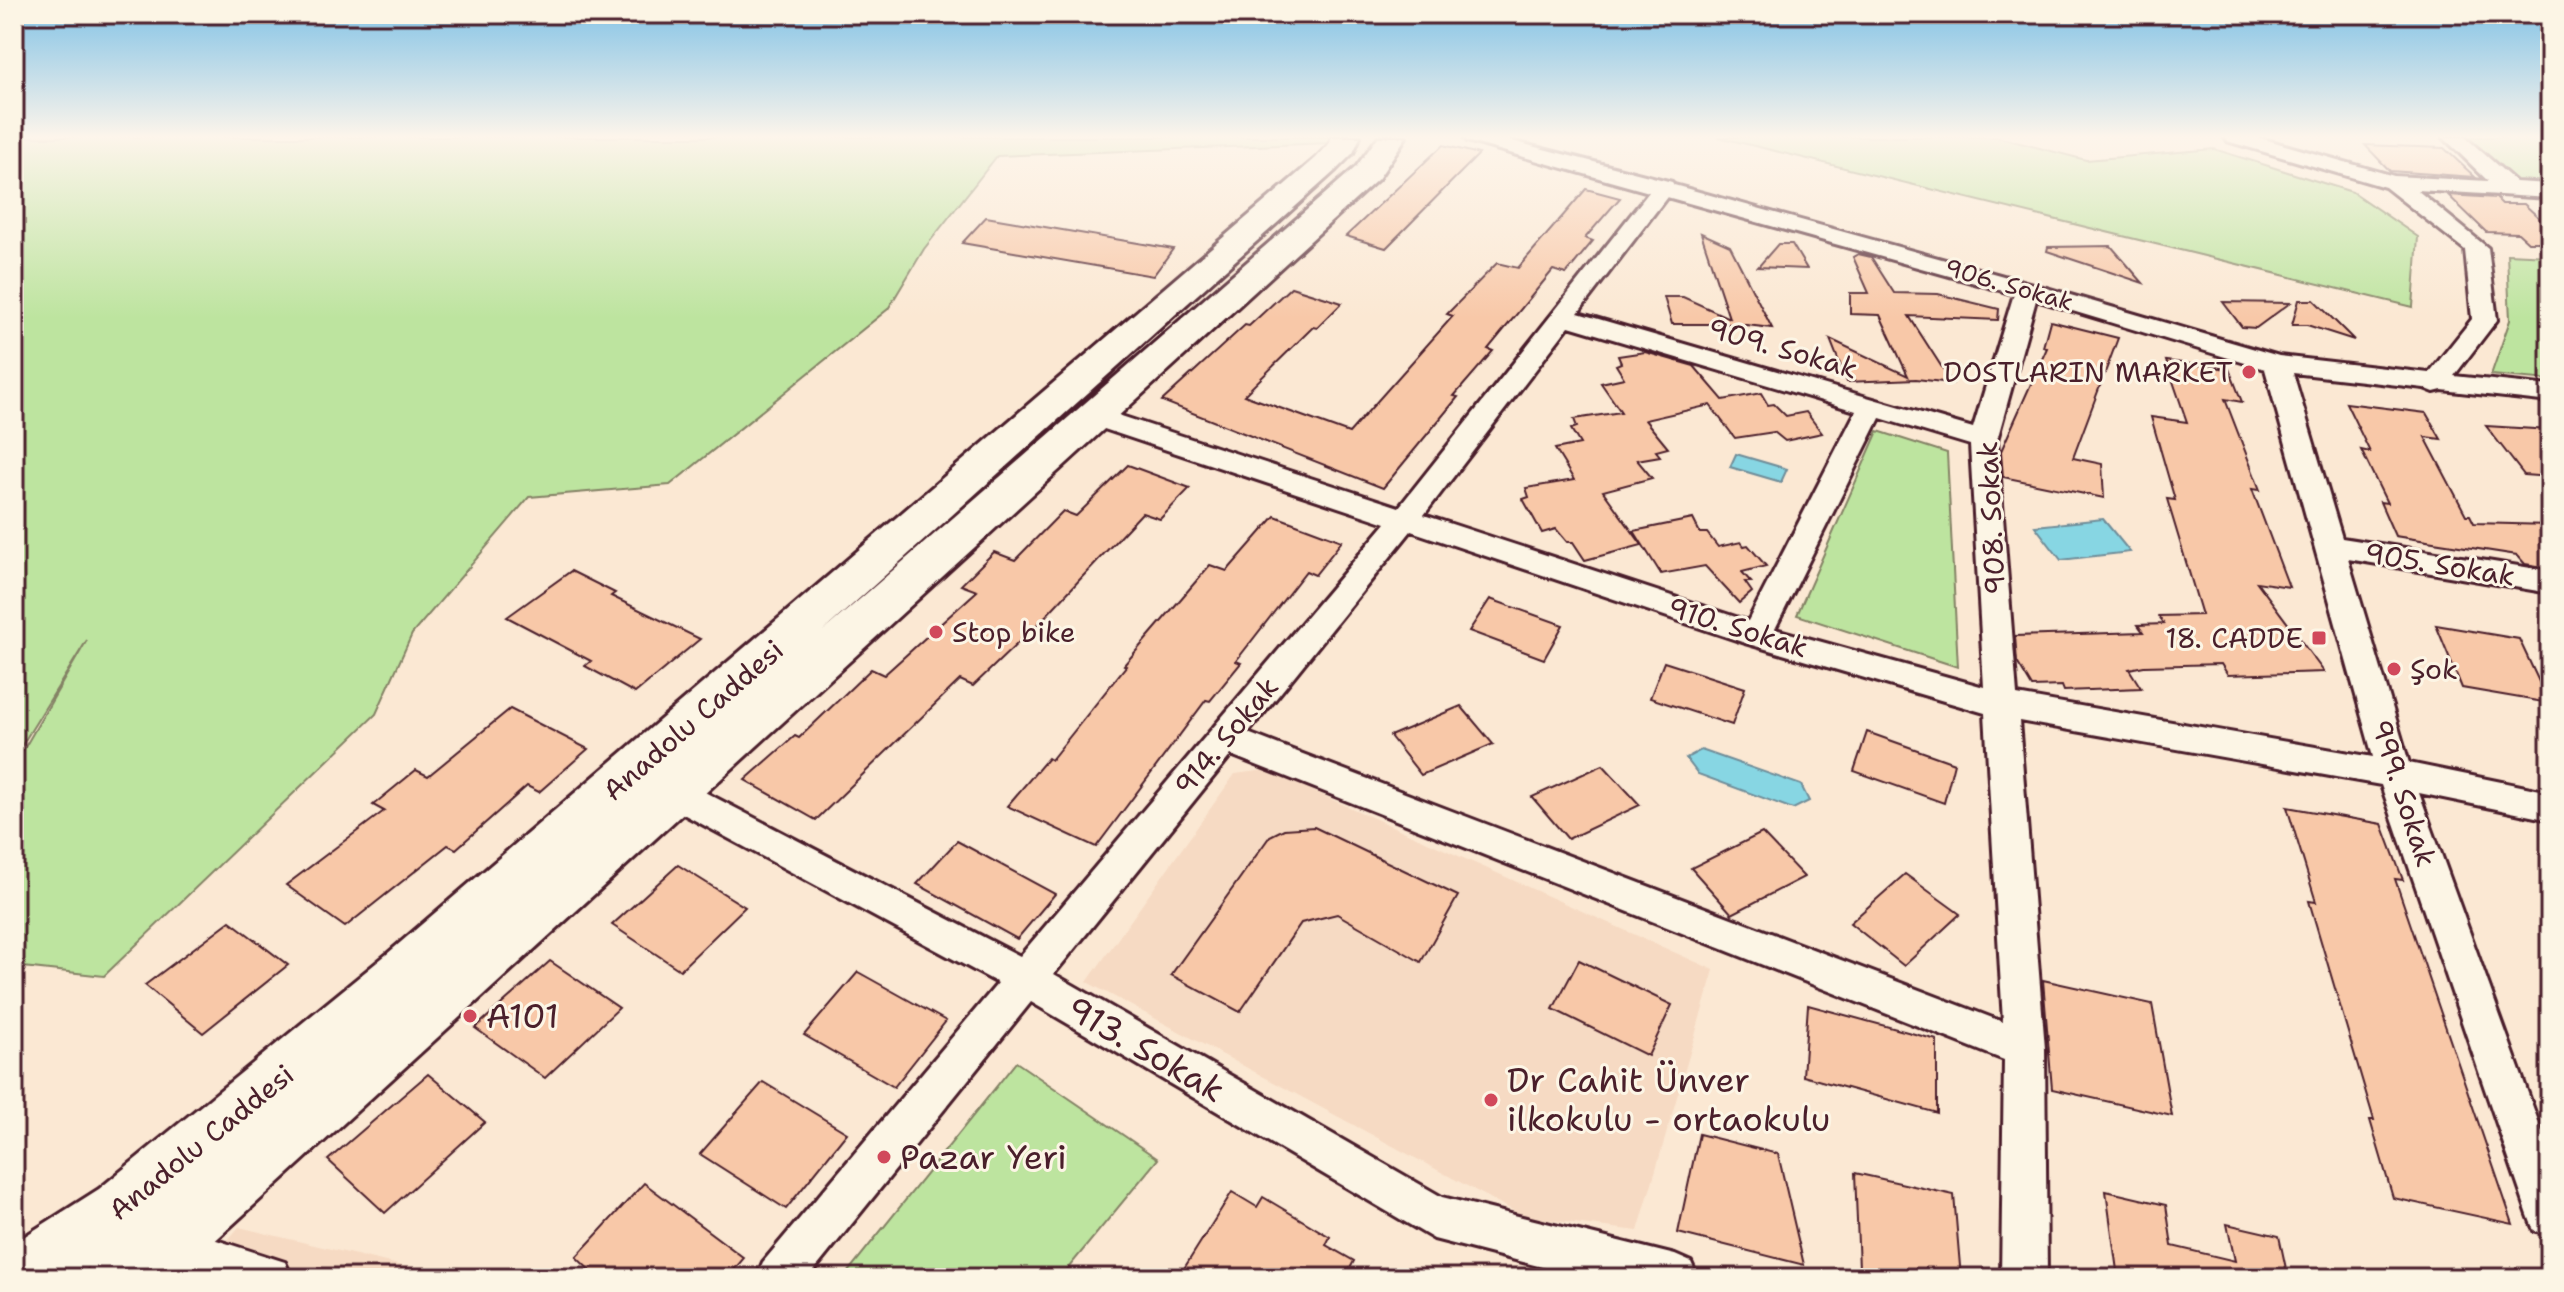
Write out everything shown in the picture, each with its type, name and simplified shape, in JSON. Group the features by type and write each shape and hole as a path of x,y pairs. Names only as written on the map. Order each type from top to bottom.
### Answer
{"main road":[{"name":"Anadolu Caddesi","path":"116,1278 163,1246 652,782 1290,197"},
{"name":"Anadolu Caddesi","path":"16,1278 121,1211 406,971 652,782 1096,417 1340,197"}],"street":[{"name":"914. Sokak","path":"779,1278 1405,519 1656,197"},
{"name":"906. Sokak","path":"1700,197 2277,364 2434,384 2550,394"},
{"path":"2412,197 2476,248 2485,320 2434,384"},
{"name":"908. Sokak","path":"2024,1278 2025,1049 1983,440 2027,290"},
{"name":"909. Sokak","path":"1564,317 1983,440"},
{"name":"999. Sokak","path":"2277,364 2395,774 2550,1215"},
{"path":"1756,635 1872,407"},
{"name":"910. Sokak","path":"1096,417 1756,635 2002,705 2395,774 2550,806"},
{"name":"905. Sokak","path":"2329,546 2550,582"},
{"path":"1224,738 2025,1049"},
{"name":"913. Sokak","path":"652,782 1025,978 1434,1217 1675,1278"},
{"path":"163,1246 269,1278"}],"shaded area":[{"name":"Dr Cahit Ünver ilkokulu - ortaokulu","path":"1266,770 1714,970 1638,1231 1525,1217 1087,982 1235,774"},
{"path":"239,1227 453,1278 195,1278"}],"green space":[{"path":"14,197 965,197 924,249 888,309 670,485 529,497 412,634 376,714 104,976 14,966 14,766 87,640 14,758"},
{"path":"1964,197 2360,197 2418,237 2413,307"},
{"path":"2507,254 2550,256 2550,380 2491,375 2510,320"},
{"path":"1878,431 1947,453 1958,667 1797,615"},
{"path":"1016,1062 1158,1159 1060,1278 843,1278"}],"water":[{"path":"1736,454 1787,469 1781,482 1730,467"},
{"path":"2103,519 2130,552 2061,560 2035,526"},
{"path":"1701,750 1801,785 1809,801 1793,809 1698,774 1686,758"}],"building":[{"path":"1387,197 1436,197 1386,248 1346,236"},
{"path":"1579,197 1620,198 1585,238 1593,241 1566,274 1553,270 1488,349 1493,351 1383,488 1162,401 1291,287 1342,303 1244,395 1349,433 1453,316 1447,314 1497,263 1518,268"},
{"path":"2450,197 2496,198 2502,204 2524,204 2550,228 2550,242 2528,242 2518,233 2486,232"},
{"path":"986,217 1173,249 1153,276 962,243"},
{"path":"1701,233 1730,246 1772,328 1738,324 1672,324 1664,297 1683,297 1729,318"},
{"path":"1778,244 1792,244 1807,269 1758,267"},
{"path":"2111,246 2143,283 2047,251 2048,247"},
{"path":"1858,254 1871,257 1894,293 1938,294 1999,309 1998,320 1909,316 1952,383 1916,379 1847,382 1830,339 1908,376 1880,315 1850,314 1850,293 1869,293 1853,257"},
{"path":"2299,300 2314,300 2354,340 2307,325 2292,325"},
{"path":"2223,302 2290,303 2256,328 2242,327"},
{"path":"2050,321 2118,338 2073,458 2102,464 2104,498 2003,477 2001,451 2047,348 2043,347"},
{"path":"1645,352 1694,366 1723,400 1761,393 1768,405 1774,404 1786,416 1806,412 1822,433 1785,441 1774,432 1735,438 1710,405 1645,420 1668,448 1656,451 1660,456 1637,460 1652,478 1603,491 1642,545 1585,560 1573,542 1567,542 1556,529 1542,533 1523,499 1529,497 1526,488 1574,480 1555,449 1580,444 1571,429 1577,427 1574,419 1621,412 1601,383 1624,378 1616,365 1621,363 1618,356"},
{"path":"2166,361 2229,369 2242,402 2225,399 2260,490 2252,489 2289,587 2257,582 2324,672 2228,675 2221,664 2144,666 2129,669 2141,688 2064,691 2062,686 2032,687 2017,662 2015,636 2143,632 2138,625 2164,624 2158,616 2202,615 2167,499 2175,500 2151,417 2187,422"},
{"path":"2346,403 2426,413 2441,439 2425,437 2466,515 2470,515 2474,523 2550,525 2550,568 2525,564 2517,555 2395,536 2380,502 2387,503 2361,450 2370,452"},
{"path":"2486,426 2550,430 2550,477 2524,475"},
{"path":"1128,465 1190,488 1160,519 1142,513 1042,620 973,686 960,680 816,820 745,780 795,736 799,738 871,669 884,675 977,591 961,585 994,552 1015,560 1063,511 1076,516"},
{"path":"1275,516 1342,541 1315,575 1306,571 1236,661 1241,663 1210,701 1206,700 1096,847 1007,806 1048,758 1051,760 1124,665 1210,565 1227,571"},
{"path":"1693,519 1700,533 1707,533 1718,547 1741,542 1744,546 1748,545 1766,566 1742,572 1751,582 1745,582 1752,592 1739,603 1705,566 1661,574 1634,531"},
{"path":"571,571 615,593 611,596 700,639 635,693 585,666 591,661 507,617"},
{"path":"1490,599 1563,625 1544,659 1469,631"},
{"path":"2436,625 2519,639 2549,703 2462,688"},
{"path":"1664,662 1745,688 1732,725 1650,698"},
{"path":"1461,706 1493,744 1421,775 1390,736"},
{"path":"510,709 588,749 539,792 527,786 456,849 448,845 345,927 286,885 384,811 373,805 416,770 428,776"},
{"path":"1867,732 1954,763 1944,803 1854,771"},
{"path":"1603,765 1640,805 1568,839 1532,797"},
{"path":"2287,807 2382,824 2403,880 2395,879 2513,1224 2393,1198 2370,1120 2374,1120 2309,901 2316,902"},
{"path":"1314,827 1458,896 1421,962 1337,914 1301,923 1240,1012 1171,975 1270,836 1284,829"},
{"path":"1762,833 1804,877 1732,914 1691,868"},
{"path":"957,841 1055,894 1017,939 917,884"},
{"path":"678,865 745,907 680,970 612,925"},
{"path":"1905,874 1960,914 1904,966 1850,923"},
{"path":"230,921 288,965 203,1033 145,985"},
{"path":"1579,960 1672,1005 1648,1056 1553,1009"},
{"path":"550,961 619,1008 545,1078 475,1028"},
{"path":"858,972 946,1021 894,1087 804,1035"},
{"path":"2043,980 2152,1004 2172,1116 2052,1089"},
{"path":"1808,1005 1937,1040 1937,1113 1803,1076"},
{"path":"428,1074 485,1122 385,1213 328,1160"},
{"path":"763,1082 847,1133 786,1209 700,1154"},
{"path":"1699,1134 1778,1154 1804,1265 1678,1233"},
{"path":"1855,1173 1954,1195 1961,1278 1901,1278 1859,1268"},
{"path":"644,1183 744,1258 727,1278 598,1278 576,1257"},
{"path":"2106,1191 2166,1205 2172,1246 2235,1261 2227,1224 2279,1236 2288,1278 2118,1278"},
{"path":"1232,1192 1257,1207 1263,1197 1330,1237 1326,1245 1354,1261 1345,1278 1178,1278"}],"place":[{"name":"DOSTLARIN MARKET","path":"2249,372"},
{"name":"Stop bike","path":"936,632"},
{"name":"18. CADDE","path":"2319,638"},
{"name":"Şok","path":"2394,669"},
{"name":"A101","path":"470,1016"},
{"name":"Dr Cahit Ünver ilkokulu - ortaokulu","path":"1491,1100"},
{"name":"Pazar Yeri","path":"884,1157"}]}
